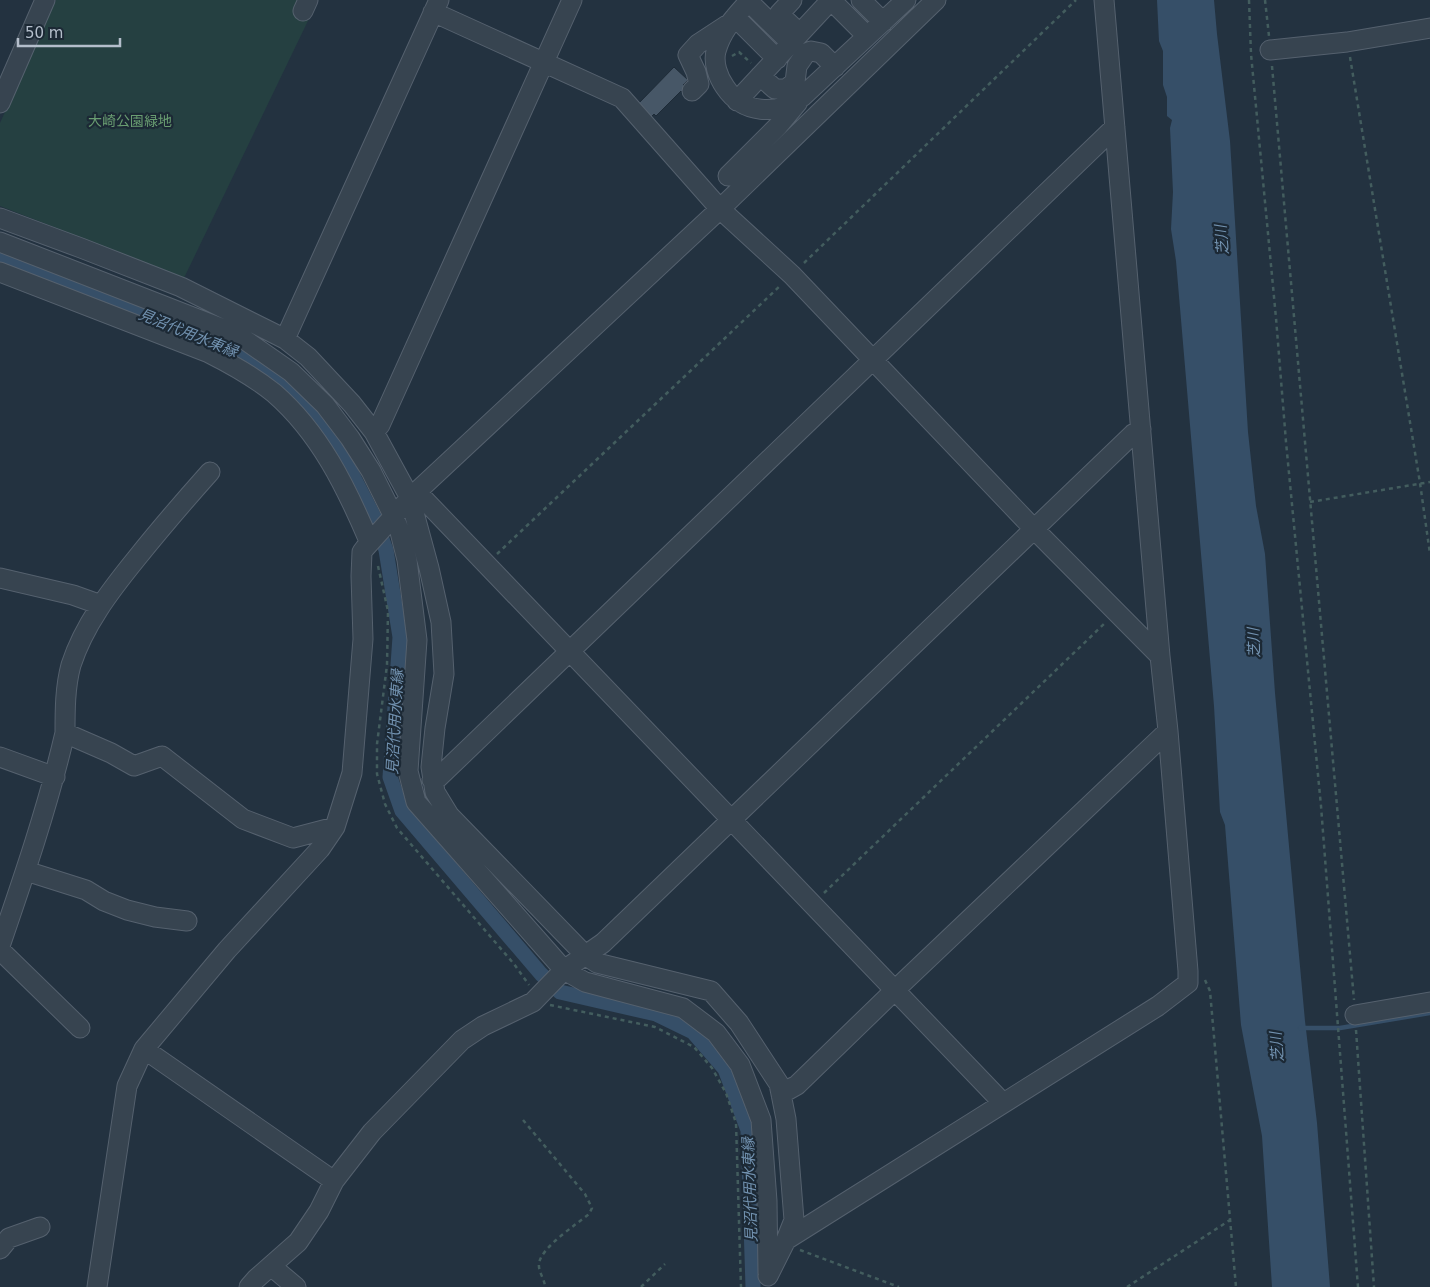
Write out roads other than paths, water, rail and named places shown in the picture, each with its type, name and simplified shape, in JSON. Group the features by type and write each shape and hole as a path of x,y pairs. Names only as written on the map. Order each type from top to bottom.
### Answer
{"street":[{"path":"0,103 45,0"},
{"path":"374,432 380,425 572,0"},
{"path":"792,0 779,14 795,39"},
{"path":"737,101 831,0 868,36"},
{"path":"861,0 897,5"},
{"path":"97,1287 127,1086 144,1049 227,950 320,849 335,827 352,773 362,639 362,552 414,495 720,209 936,0"},
{"path":"785,1242 1158,1006 1188,983 1168,731 1104,0"},
{"path":"749,1 758,33 777,59"},
{"path":"749,1 731,21 721,36 716,53 716,66 719,79 730,95 737,101 752,108 767,111 782,109 802,97 868,36 897,5"},
{"path":"285,339 436,6 544,62 622,98 657,126 720,209 792,275 1034,529 1160,656"},
{"path":"731,21 758,33 795,39"},
{"path":"692,91 699,84 688,55 698,44 731,21"},
{"path":"1270,50 1347,42 1430,28"},
{"path":"761,75 775,90 786,89 795,82 797,66 801,58 811,51 821,53 835,67"},
{"path":"728,176 778,126 802,97"},
{"path":"432,780 438,778 1115,127"},
{"path":"0,218 181,287 285,339 308,357 352,404 374,432 414,495 486,564 1003,1103"},
{"path":"0,242 221,328 245,340 291,372 325,405 350,438 371,471 392,519 400,532 407,560 417,640 408,771 416,802 562,973 585,982 683,1008 716,1033 740,1065 761,1120 767,1201 768,1281"},
{"path":"0,272 208,352 239,368 267,388 305,425 331,462 371,540"},
{"path":"249,1287 298,1242 319,1211 334,1181 372,1132 462,1040 483,1026 533,1002 547,999 562,973 603,943 1133,434 1141,429"},
{"path":"80,1028 0,948 55,776 65,733 67,690 71,666 79,645 101,604 210,472"},
{"path":"414,495 441,622 443,641 444,674 431,767 435,792 449,815 586,956 597,963 711,991 739,1023 779,1084 786,1119 794,1220 768,1281"},
{"path":"0,578 80,597 101,604"},
{"path":"781,1094 797,1085 1168,731"},
{"path":"65,733 134,766 162,756 243,819 293,838 335,827"},
{"path":"0,757 55,776"},
{"path":"26,871 86,890 104,901 127,910 155,917 187,921"},
{"path":"1356,1024 1430,1002"},
{"path":"144,1049 334,1181"},
{"path":"0,1249 9,1238 40,1227"},
{"path":"271,1266 296,1287"}],"water":[{"name":"芝川","path":"1157,0 1214,0 1230,141 1248,432 1256,506 1265,554 1275,693 1305,1021 1317,1123 1330,1287 1272,1287 1262,1136 1241,1025 1225,825 1220,812 1214,706 1176,261 1171,229 1173,192 1170,128 1172,120 1167,116 1167,97 1163,85 1163,51 1159,41"}],"waterway":[{"name":"見沼代用水東縁","path":"0,259 219,343 242,355 273,375 291,391 341,453 374,517 386,550 400,637 390,777 402,811 541,974 560,992 656,1014 693,1032 725,1069 748,1130 753,1287"},
{"path":"1300,1028 1340,1028 1430,1013"}],"park label":[{"name":"大崎公園緑地","path":"130,121"}]}
